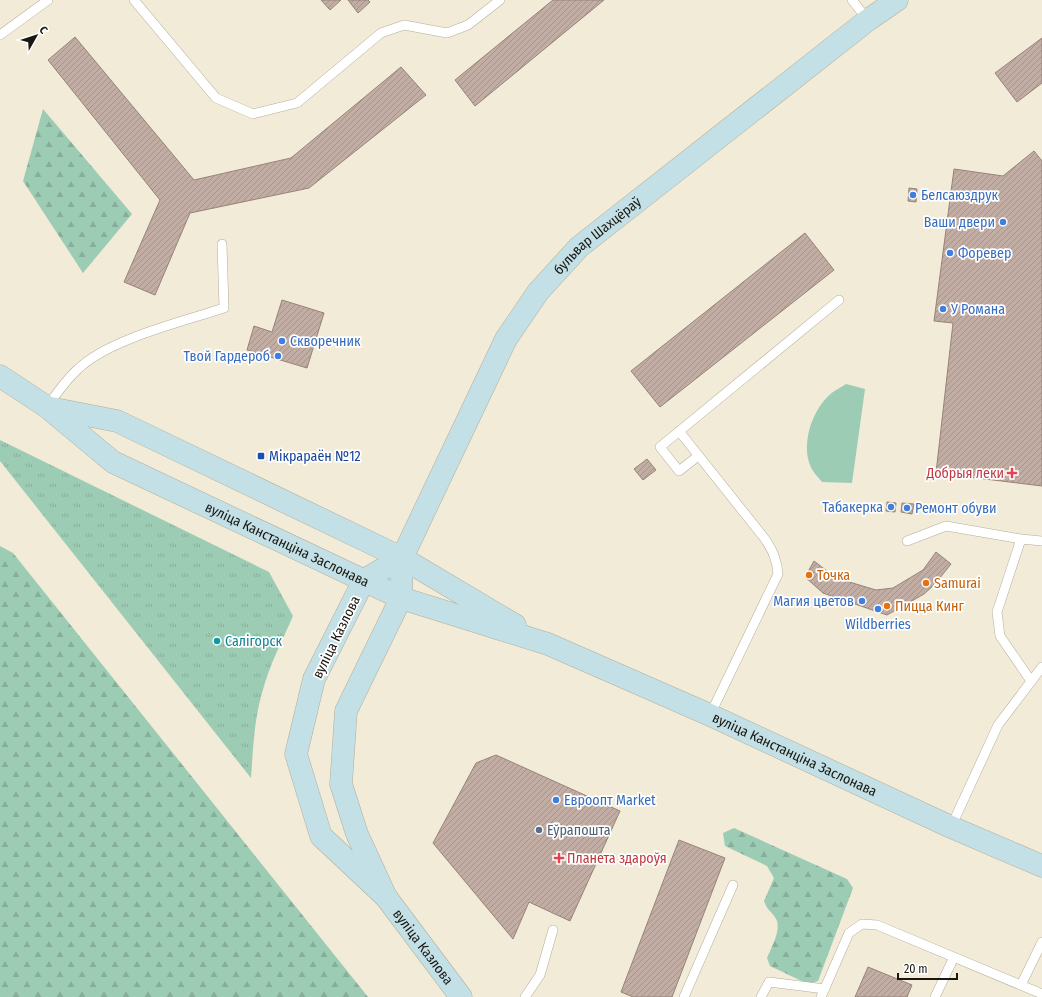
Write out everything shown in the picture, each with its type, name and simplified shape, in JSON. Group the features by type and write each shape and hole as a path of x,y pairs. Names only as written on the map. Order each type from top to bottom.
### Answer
{"main road":[{"name":"бульвар Шахцёраў","path":"402,558 506,339 538,292 579,247 868,20 897,0"},
{"name":"вуліца Канстанціна Заслонава","path":"0,376 47,407 113,462 401,598 548,644 710,715 951,827 1042,866"},
{"name":"вуліца Канстанціна Заслонава","path":"47,407 117,421 402,558 548,644"},
{"name":"вуліца Казлова","path":"402,558 364,580 314,679 296,754 321,836 386,897 462,997"},
{"path":"401,598 402,558"},
{"name":"вуліца Казлова","path":"386,897 357,834 341,784 346,711 401,598"}],"lane":[{"path":"0,35 48,0"},
{"path":"134,0 216,98 253,114 297,102 381,33 404,25 447,33 468,25 500,0"},
{"path":"852,0 868,20"},
{"path":"47,407 78,368 98,354 118,343 224,308 222,244"},
{"path":"698,456 679,471 660,447 839,300"},
{"path":"679,431 765,539 775,556 778,574 710,715"},
{"path":"907,541 946,526 1042,541"},
{"path":"1022,538 997,612 1000,636 1031,680"},
{"path":"951,827 998,725 1042,667"},
{"path":"684,997 733,885"},
{"path":"761,997 769,982 823,993 849,933 862,924 877,925 1042,994"},
{"path":"525,997 540,975 553,930"},
{"path":"1021,985 1042,942"},
{"path":"935,997 954,957"}],"green space":[{"path":"43,109 132,214 83,273 23,181"},
{"path":"846,384 865,389 852,483 822,482 810,465 807,446 808,436 820,406 833,392"},
{"path":"0,440 269,572 293,616 272,663 259,703 254,735 251,778 0,461"},
{"path":"0,546 13,553 368,997 0,997"},
{"path":"734,828 847,879 853,888 818,981 808,984 770,966 767,958 777,933 778,923 764,901 774,878 767,866 725,846 723,833"}],"building":[{"path":"321,0 341,0 330,10"},
{"path":"348,0 368,0 370,2 358,13"},
{"path":"553,0 604,0 475,106 455,80"},
{"path":"75,37 194,180 291,158 401,67 426,95 309,188 190,213 155,295 124,282 160,200 48,60"},
{"path":"1042,38 1042,83 1017,102 995,73"},
{"path":"1034,151 1042,161 1042,486 936,473 953,323 934,321 954,169 1003,176"},
{"name":"Белсаюздрук","path":"909,188 917,189 916,202 908,201"},
{"path":"805,233 834,270 660,407 631,371"},
{"name":"Скворечник","path":"282,300 324,313 307,368 247,350 254,326 272,332"},
{"path":"647,459 656,470 643,480 634,469"},
{"name":"Табакерка","path":"887,502 896,503 895,512 886,511"},
{"name":"Ремонт обуви","path":"902,503 914,504 912,514 901,512"},
{"path":"936,552 951,564 935,584 924,594 887,615 823,593 805,577 814,561 836,578 876,590 893,588 923,570"},
{"path":"496,755 620,811 570,921 529,902 513,939 433,843 476,763"},
{"path":"679,840 725,858 672,997 633,997 621,992"},
{"path":"868,967 912,985 907,997 855,997"}],"place":[{"name":"Белсаюздрук","path":"913,195"},
{"name":"Ваши двери","path":"1003,222"},
{"name":"Форевер","path":"950,253"},
{"name":"У Романа","path":"943,309"},
{"name":"Скворечник","path":"282,341"},
{"name":"Твой Гардероб","path":"278,356"},
{"name":"Мікрараён №12","path":"261,456"},
{"name":"Добрыя леки","path":"1012,473"},
{"name":"Табакерка","path":"891,507"},
{"name":"Ремонт обуви","path":"907,508"},
{"name":"Точка","path":"809,575"},
{"name":"Samurai","path":"926,583"},
{"name":"Магия цветов","path":"862,601"},
{"name":"Пицца Кинг","path":"887,606"},
{"name":"Wildberries","path":"878,609"},
{"name":"Салігорск","path":"217,641"},
{"name":"Евроопт Market","path":"556,800"},
{"name":"Еўрапошта","path":"539,830"},
{"name":"Планета здароўя","path":"559,858"}]}
